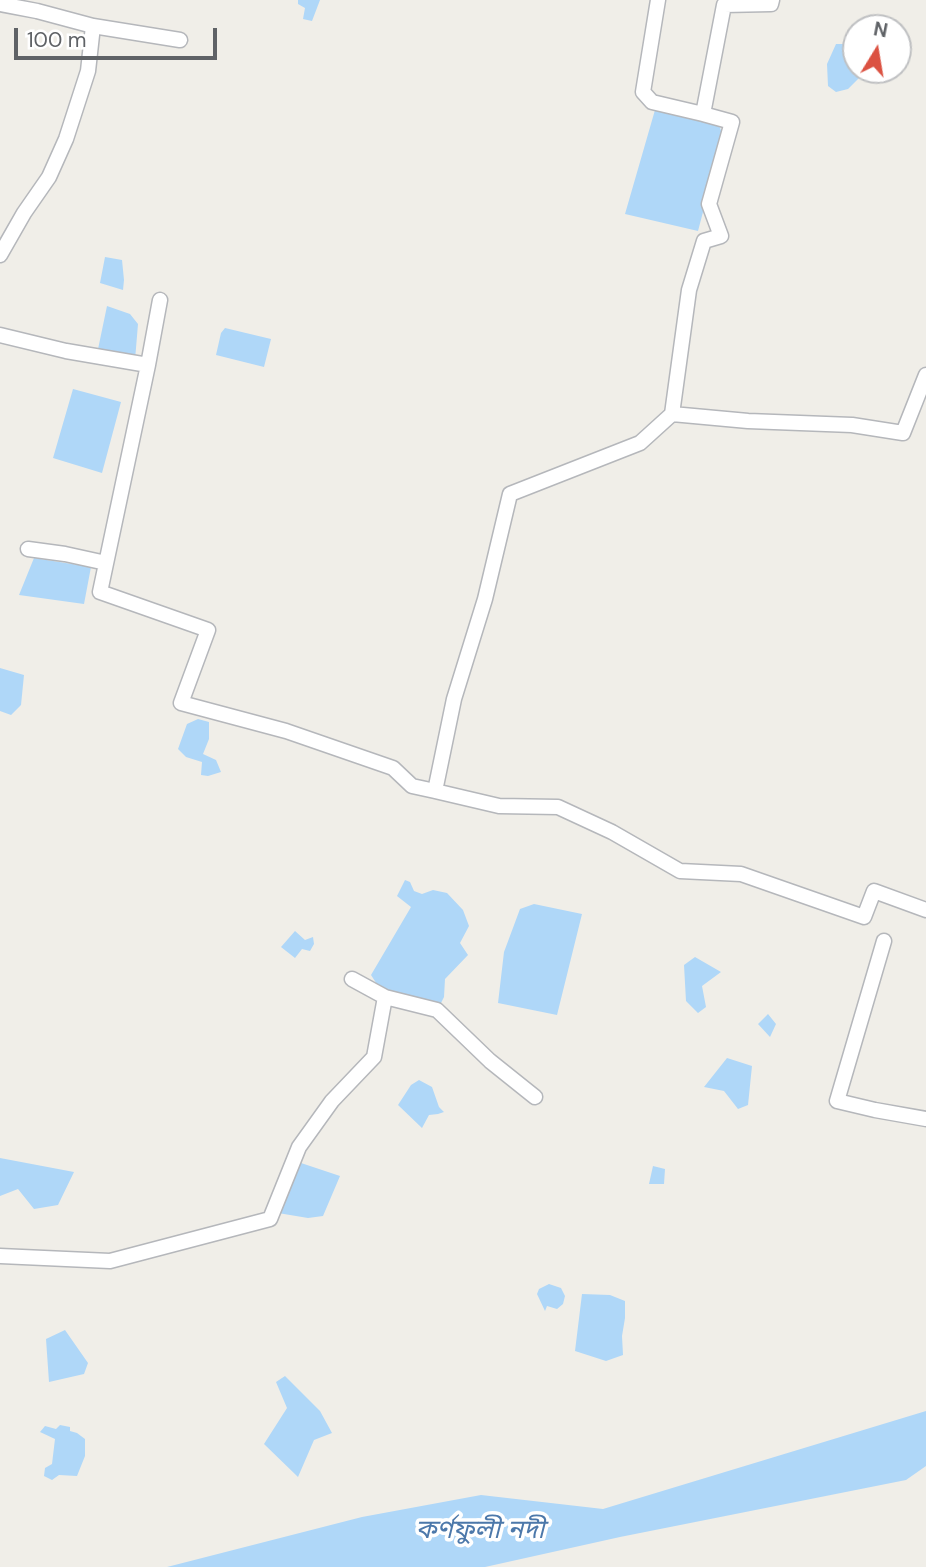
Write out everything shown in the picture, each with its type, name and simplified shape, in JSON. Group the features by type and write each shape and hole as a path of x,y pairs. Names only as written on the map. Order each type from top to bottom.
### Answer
{"street":[{"path":"435,791 454,699 485,599 510,494 640,443 672,414 689,290 704,241 721,236 709,204 732,122 652,102 643,92 658,0"},
{"path":"703,114 724,5 771,4 772,0"},
{"path":"0,4 93,26 180,40"},
{"path":"0,255 49,177 66,139 88,71 93,26"},
{"path":"160,300 100,592 208,630 181,703 286,731 393,768 412,786 499,806 558,807 612,832 680,871 741,874 864,918 874,891 926,911"},
{"path":"0,335 66,351 148,365"},
{"path":"672,414 748,421 852,425 903,433 926,375"},
{"path":"28,549 106,563"},
{"path":"884,942 837,1101 926,1119"},
{"path":"352,979 385,997 437,1010 490,1061 536,1097"},
{"path":"0,1256 110,1261 270,1219 299,1147 332,1101 374,1058 385,997"}],"water":[{"path":"298,0 320,0 312,21 303,19 305,8 298,4"},
{"path":"836,44 842,44 842,84 853,84 848,89 836,92 828,86 827,64"},
{"path":"655,110 719,125 723,136 698,231 625,214"},
{"path":"105,257 122,260 123,290 100,283"},
{"path":"107,306 130,314 138,324 135,360 97,354"},
{"path":"225,328 271,339 264,367 216,355 221,333"},
{"path":"73,389 121,402 102,473 53,458"},
{"path":"34,558 91,567 84,604 19,595"},
{"path":"0,668 24,675 21,705 11,715 0,711"},
{"path":"198,719 209,722 209,739 203,754 216,760 221,772 208,776 201,775 202,762 186,757 178,749 187,724"},
{"path":"405,880 410,882 414,891 422,894 433,890 447,893 463,910 469,926 460,943 468,955 445,979 444,997 440,1005 380,989 371,975 411,907 397,896"},
{"path":"534,904 582,914 557,1015 498,1003 504,952 520,909"},
{"path":"295,931 305,940 313,937 314,944 310,951 302,949 295,958 281,947"},
{"path":"695,957 721,972 702,986 706,1007 698,1013 686,1001 684,965"},
{"path":"768,1014 776,1024 770,1037 758,1024"},
{"path":"727,1058 752,1066 748,1105 738,1109 724,1091 704,1087"},
{"path":"419,1080 432,1087 439,1107 444,1112 429,1115 422,1128 398,1105 411,1085"},
{"path":"0,1158 74,1172 58,1205 34,1209 18,1189 0,1196"},
{"path":"301,1163 340,1176 323,1216 308,1218 278,1213 290,1181"},
{"path":"653,1166 665,1169 664,1184 649,1184"},
{"path":"549,1284 561,1288 565,1296 563,1304 557,1309 547,1306 545,1311 537,1294 539,1289"},
{"path":"582,1294 610,1295 625,1301 623,1355 606,1361 575,1351"},
{"path":"65,1330 88,1363 84,1374 49,1382 46,1339"},
{"path":"285,1376 320,1411 332,1433 314,1440 298,1477 264,1444 287,1408 276,1382"},
{"name":"কর্ণফুলী নদী","path":"926,1411 926,1466 906,1480 485,1567 167,1567 362,1517 481,1495 603,1509"},
{"path":"60,1425 70,1427 70,1431 85,1439 85,1456 77,1476 59,1475 52,1480 44,1476 45,1468 52,1464 55,1439 40,1432 45,1426 56,1429"}]}
